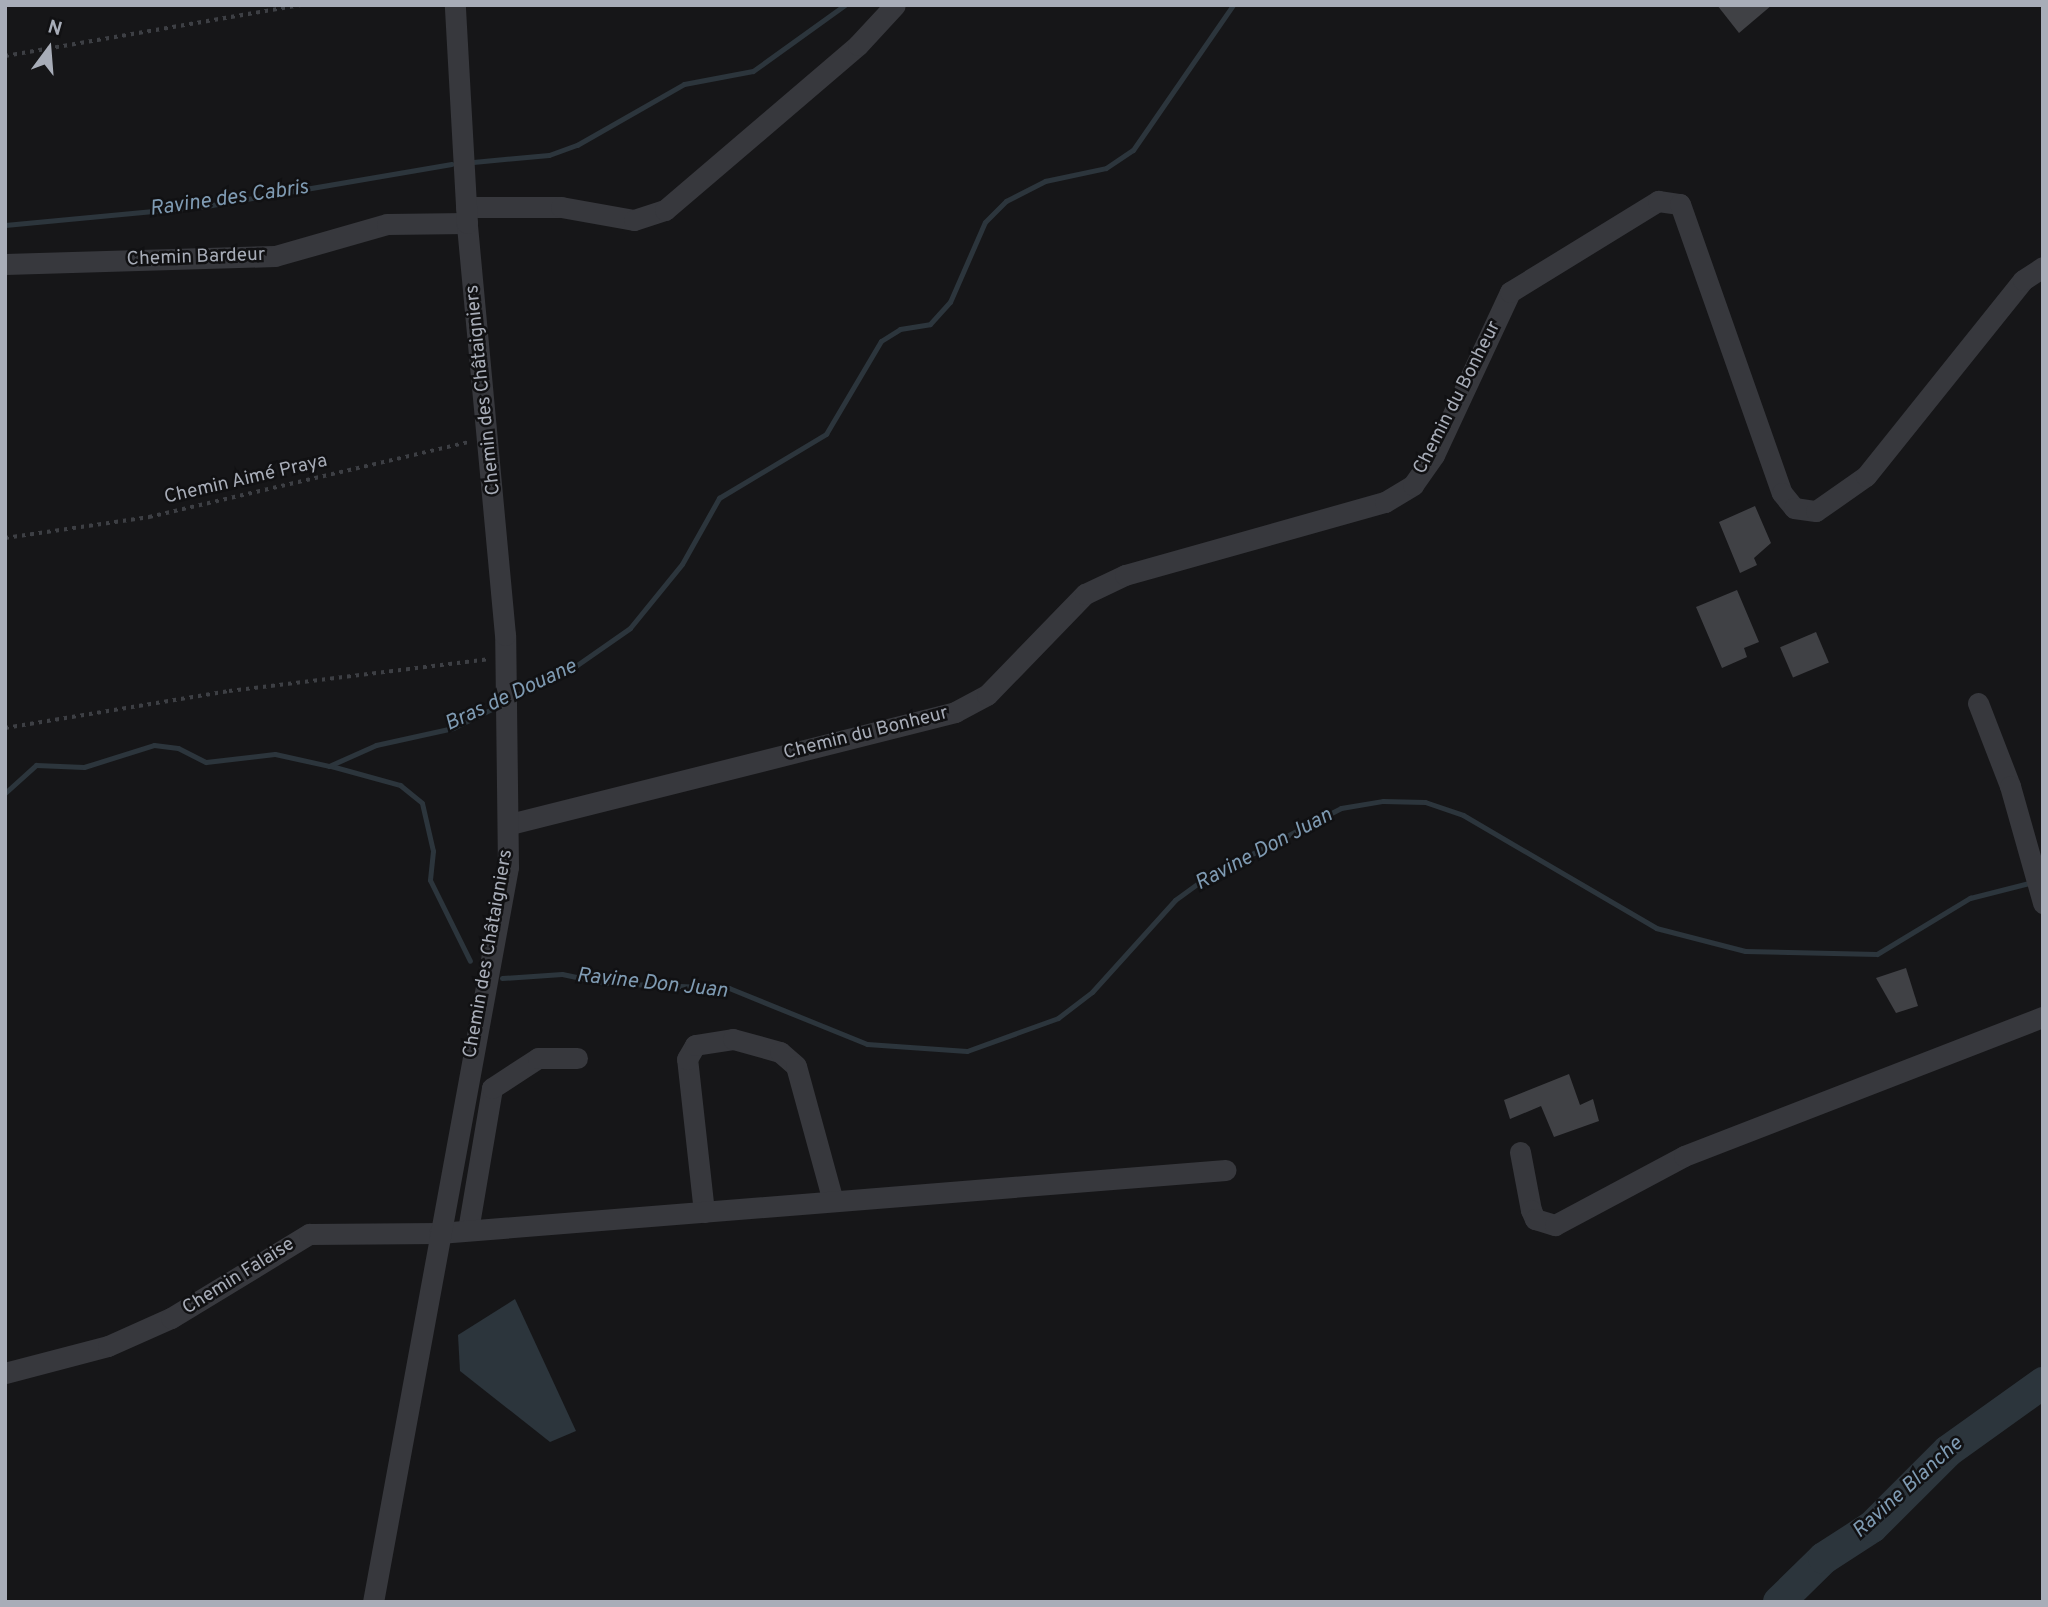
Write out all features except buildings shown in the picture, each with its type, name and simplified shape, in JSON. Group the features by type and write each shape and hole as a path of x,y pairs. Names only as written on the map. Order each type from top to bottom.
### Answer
{"street":[{"name":"Chemin des Châtaigniers","path":"373,1602 508,867 510,824 504,657 491,437 467,215 455,5"},
{"name":"Chemin Bardeur","path":"5,264 275,256 387,225 561,206 634,220 665,210 858,45 895,5"},
{"name":"Chemin du Bonheur","path":"510,824 955,712 987,695 1085,594 1125,575 1385,502 1413,485 1434,454 1510,292 1658,201 1681,204 1782,493 1794,508 1815,510 1866,476 2023,280 2043,268"},
{"path":"1978,703 2010,786 2043,902"},
{"path":"1520,1152 1535,1219 1555,1225 1684,1156 2043,1017"},
{"path":"704,1212 687,1059 695,1045 733,1039 780,1052 796,1066 833,1201"},
{"path":"468,1230 492,1088 538,1058 577,1058"},
{"name":"Chemin Falaise","path":"5,1373 108,1346 171,1318 309,1234 439,1233 1225,1170"}],"path":[{"path":"5,56 301,5"},
{"name":"Chemin Aimé Praya","path":"5,538 149,517 491,437"},
{"path":"5,728 229,691 504,657"}],"shaded area":[{"path":"515,1299 576,1431 550,1442 460,1371 458,1335"}],"waterway":[{"name":"Ravine des Cabris","path":"473,162 549,155 577,145 684,84 753,71 845,5"},
{"name":"Bras de Douane","path":"511,697 557,679 630,628 682,564 719,498 826,434 881,341 900,329 930,324 950,302 985,222 1006,201 1045,181 1106,168 1133,150 1233,5"},
{"name":"Ravine des Cabris","path":"5,225 206,206 451,164"},
{"name":"Bras de Douane","path":"5,793 36,765 84,767 154,745 178,748 206,762 275,754 329,766 376,745 453,728 500,705"},
{"name":"Ravine Don Juan","path":"331,766 400,785 422,803 433,851 430,880 470,961"},
{"name":"Ravine Don Juan","path":"502,978 562,974 605,983 729,988 867,1044 967,1051 1058,1018 1092,992 1175,900 1205,878 1341,808 1383,801 1425,802 1463,815 1656,928 1745,951 1877,954 1970,898 2033,882"},
{"name":"Ravine Blanche","path":"1779,1602 1824,1558 1872,1527 1948,1451 2043,1383"}]}
